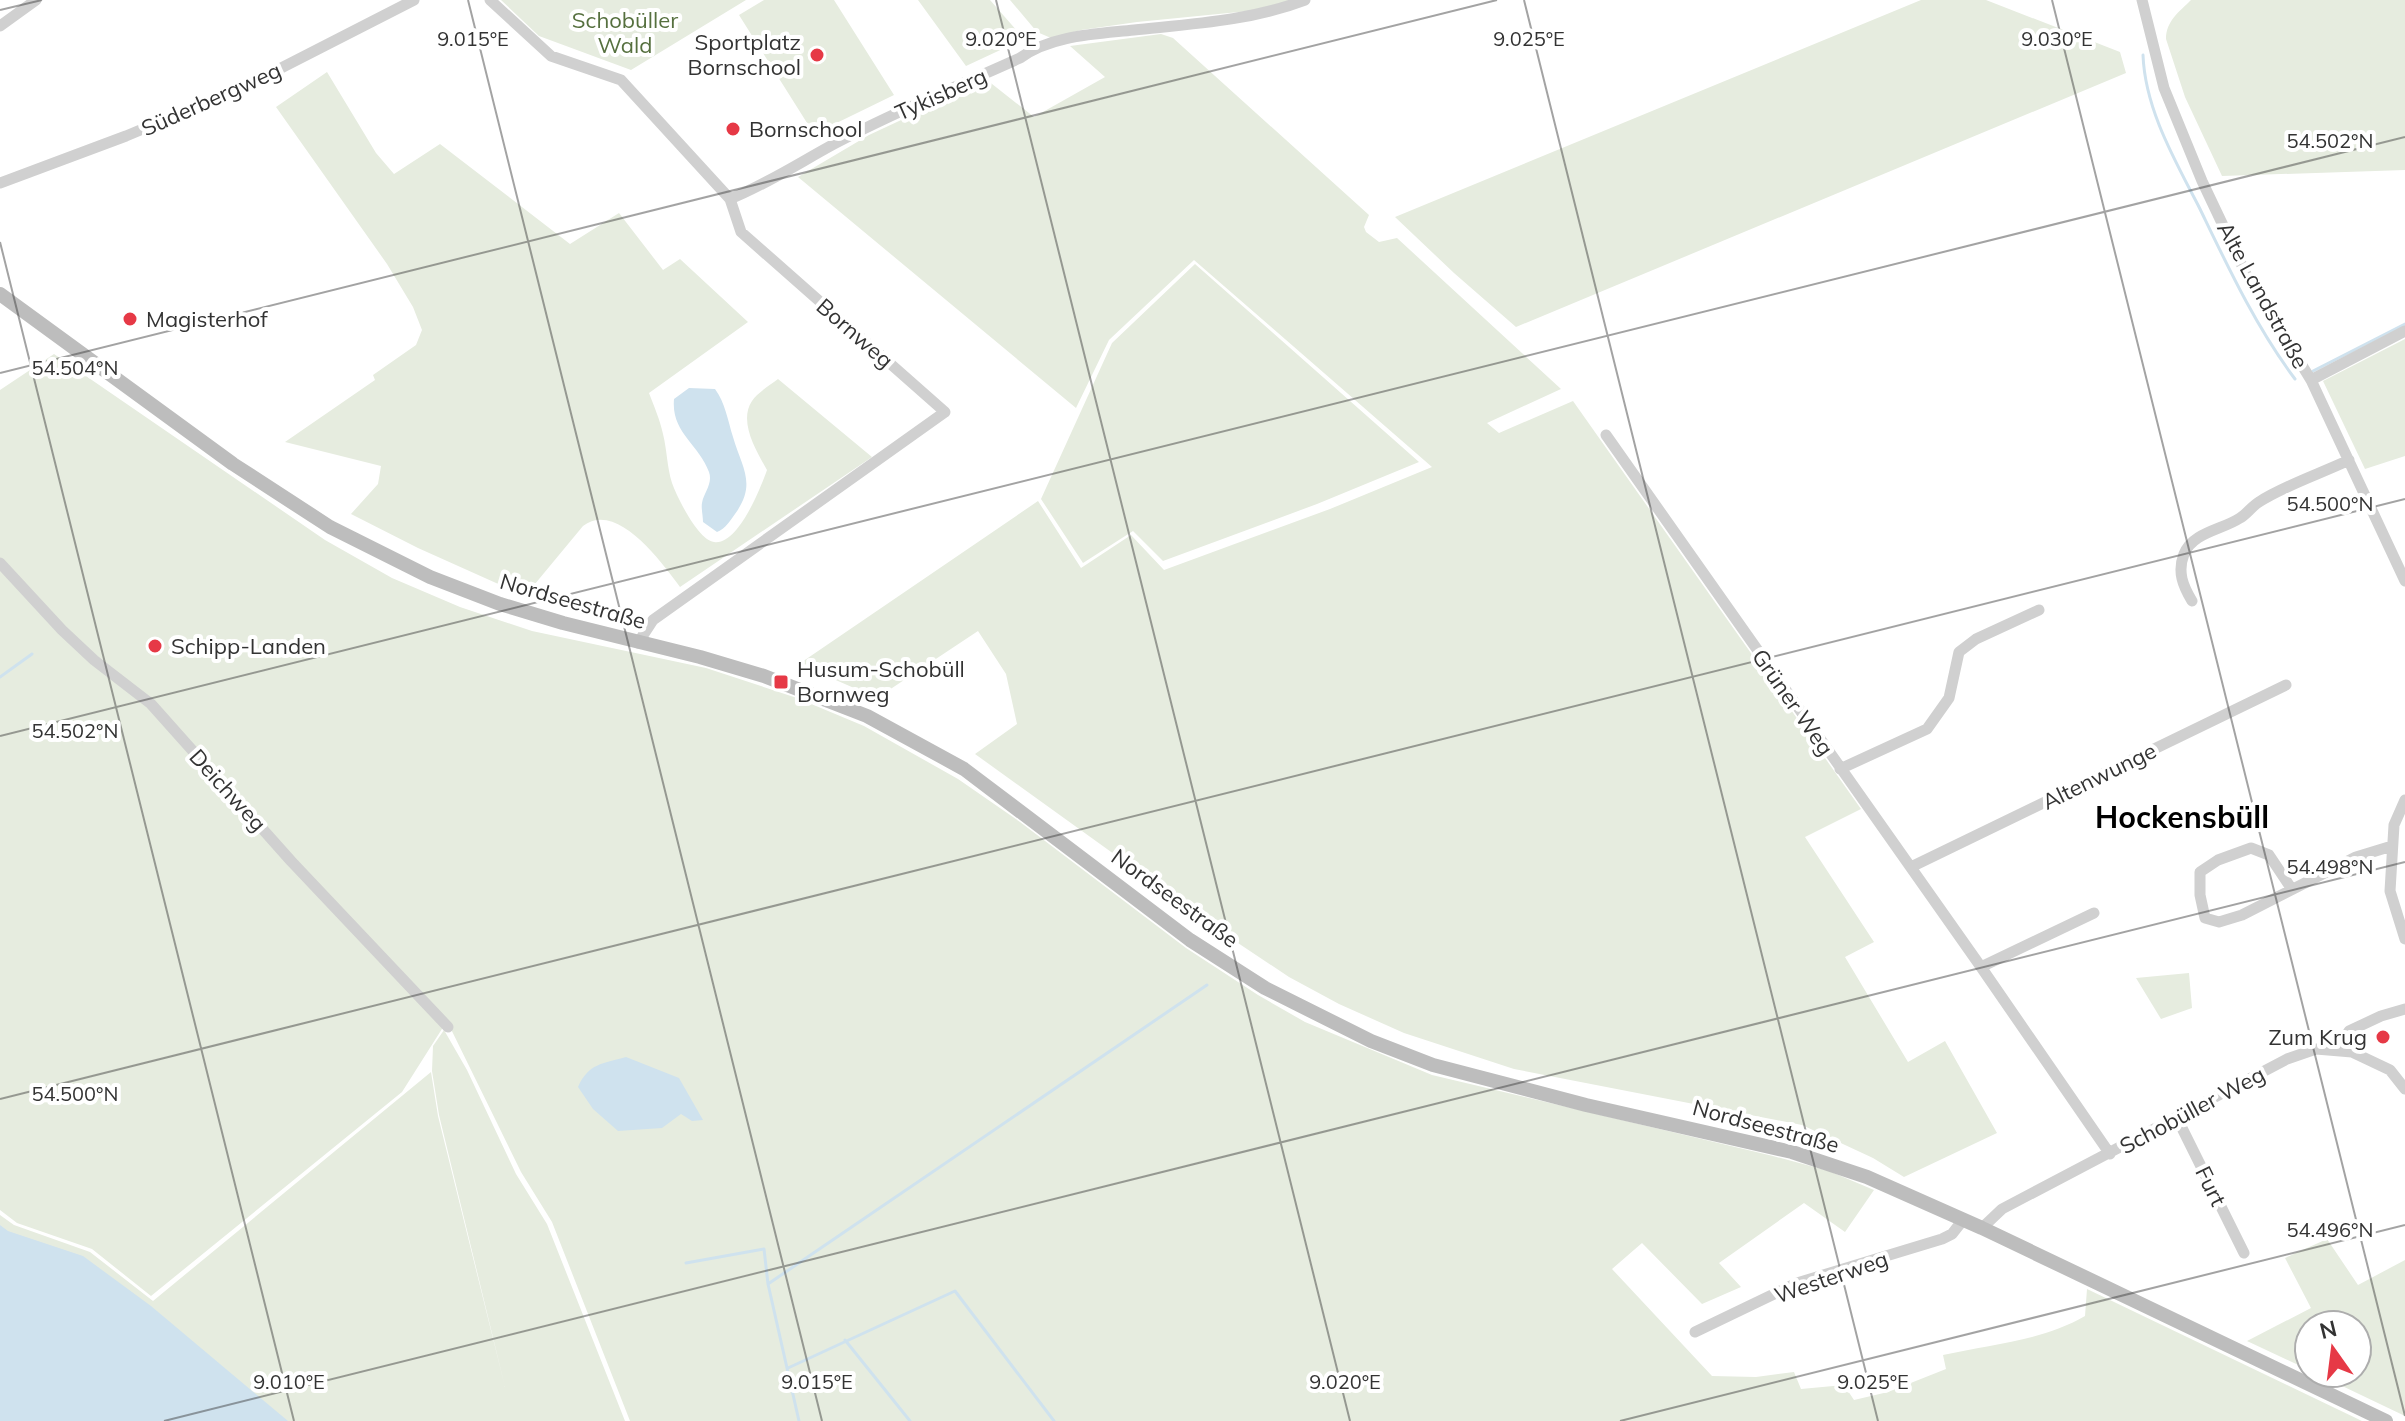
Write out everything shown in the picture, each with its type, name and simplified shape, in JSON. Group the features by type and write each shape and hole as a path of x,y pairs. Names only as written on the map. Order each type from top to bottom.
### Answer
{"main road":[{"name":"Nordseestraße","path":"0,294 233,464 330,527 430,577 537,616 700,657 781,682 867,716 964,769 1190,940 1265,988 1371,1041 1433,1065 1586,1105 1792,1152 1867,1177 1982,1228 2386,1421"}],"street":[{"path":"0,26 36,0"},
{"name":"Süderbergweg","path":"0,183 126,136 248,85 414,0"},
{"name":"Bornweg","path":"490,0 551,56 621,80 730,199 741,232 945,412 653,620 638,643"},
{"name":"Tykisberg","path":"730,199 764,185 906,108 1030,51 1090,35 1262,15 1305,0"},
{"name":"Alte Landstraße","path":"2142,0 2164,88 2202,181 2247,276 2311,380 2405,581"},
{"path":"2311,380 2405,331"},
{"name":"Grüner Weg","path":"1606,435 2110,1154"},
{"path":"2192,601 2182,580 2181,570 2183,555 2189,545 2240,518 2259,502 2349,460"},
{"name":"Deichweg","path":"0,563 94,660 151,704 291,861 448,1027"},
{"path":"1840,769 1927,729 1949,698 1959,652 1976,639 2039,610"},
{"name":"Altenwunge","path":"1911,867 2286,685"},
{"path":"2405,800 2394,825 2390,891 2405,939"},
{"path":"2291,888 2269,855 2251,848 2218,860 2200,872 2200,895 2205,918 2219,922 2242,915 2356,857 2392,846"},
{"path":"1981,967 2094,913"},
{"path":"2338,1049 2349,1031 2405,1009"},
{"name":"Schobüller Weg","path":"1982,1228 2002,1209 2287,1059 2316,1049 2352,1052 2390,1070 2405,1089"},
{"name":"Furt","path":"2177,1118 2244,1253"},
{"name":"Westerweg","path":"1695,1332 1797,1283 1942,1239 1952,1234 1963,1220"}],"green space":[{"name":"Schobüller Wald","path":"501,0 746,0 631,70 539,36"},
{"name":"Sportplatz Bornschool","path":"764,0 834,0 894,95 814,134 739,15"},
{"path":"918,0 990,0 1024,39 966,66"},
{"path":"1010,0 1292,0 1259,10 1137,22 1051,38 1037,32"},
{"path":"1921,0 1986,0 2120,52 2126,73 1516,327 1395,217"},
{"path":"2191,0 2405,0 2405,170 2222,176 2185,97 2166,39 2171,22"},
{"path":"1161,34 1173,38 1369,215 1364,227 1366,232 1379,242 1397,238 1561,389 1487,423 1499,433 1573,401 1861,809 1805,837 1874,942 1845,957 1908,1062 1945,1041 1997,1133 1904,1177 1873,1158 1802,1125 1514,1069 1404,1033 1289,977 975,754 1017,724 1006,674 978,631 877,698 799,664 1038,501 1081,568 1131,535 1164,570 1330,509 1432,467 1194,260 1109,340 1076,408 798,177 869,135 987,80 1034,117 1105,77 1070,46"},
{"path":"327,72 376,153 394,174 440,144 570,244 619,213 663,270 680,259 748,322 649,393 662,429 672,483 689,517 708,539 723,541 732,535 760,489 767,470 750,437 748,409 757,395 778,379 872,457 680,587 638,538 610,521 596,520 583,526 525,596 351,514 378,484 381,466 285,442 375,380 373,375 416,345 422,330 413,307 387,264 276,107"},
{"path":"1195,264 1419,462 1163,561 1133,531 1083,563 1041,499 1112,343"},
{"path":"2405,339 2405,456 2365,469 2323,381"},
{"path":"54,354 325,540 392,578 460,607 532,631 706,668 797,698 864,726 958,779 1186,948 1305,1022 1432,1075 1773,1156 1829,1171 1874,1190 1845,1232 1804,1203 1719,1263 1741,1287 1702,1304 1642,1243 1612,1269 1712,1376 1756,1377 1794,1372 1801,1389 1844,1385 1854,1400 1888,1392 1946,1369 1943,1355 2016,1341 2069,1324 2085,1316 2087,1289 2362,1421 630,1421 552,1222 521,1172 447,1021 402,1092 151,1296 92,1249 17,1223 0,1210 0,390"},
{"path":"2189,973 2192,1008 2161,1019 2136,978"},
{"path":"444,1030 467,1070 516,1174 547,1224 625,1421 0,1421 0,1215 14,1225 90,1252 153,1301 431,1072 438,1116 505,1387 439,1115 432,1071 433,1046"},
{"path":"2327,1239 2358,1285 2405,1260 2405,1416 2348,1389 2373,1389 2373,1309 2309,1309 2285,1258"},
{"path":"2293,1317 2293,1363 2247,1341"}],"water":[{"path":"689,388 715,389 726,412 746,476 742,503 723,529 717,532 703,522 702,505 709,484 709,472 681,430 674,411 674,399"},
{"path":"626,1057 679,1078 703,1120 692,1121 681,1114 662,1128 618,1131 593,1109 578,1087 592,1069"},
{"path":"0,1225 8,1231 83,1256 151,1306 288,1421 0,1421"}],"waterway":[{"path":"2143,55 2149,96 2172,154 2243,296 2295,379"},
{"path":"2313,371 2405,324"},
{"path":"0,677 32,654"},
{"path":"768,1284 1207,985"},
{"path":"686,1263 764,1249 768,1284 799,1421"},
{"path":"788,1368 955,1291 1054,1421"},
{"path":"845,1340 910,1421"}],"place":[{"name":"Sportplatz Bornschool","path":"817,55"},
{"name":"Bornschool","path":"733,129"},
{"name":"Magisterhof","path":"130,319"},
{"name":"Schipp-Landen","path":"155,646"},
{"name":"Husum-Schobüll Bornweg","path":"781,682"},
{"name":"Zum Krug","path":"2383,1037"}],"district":[{"name":"Hockensbüll","path":"2182,818"}]}
